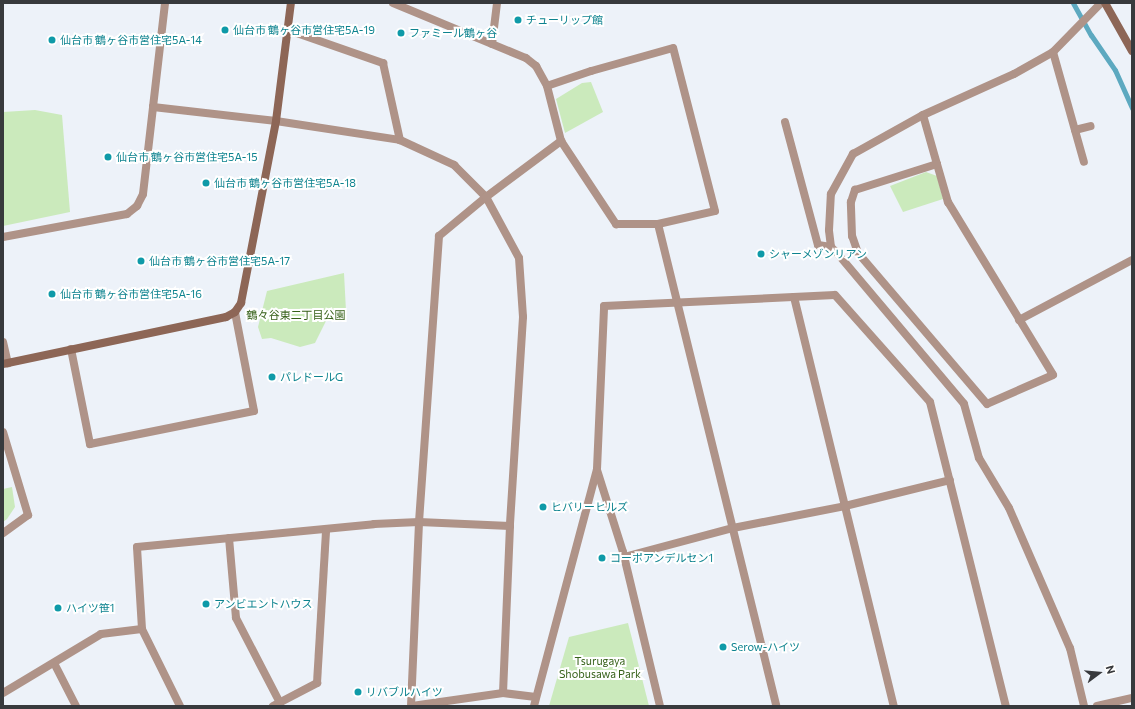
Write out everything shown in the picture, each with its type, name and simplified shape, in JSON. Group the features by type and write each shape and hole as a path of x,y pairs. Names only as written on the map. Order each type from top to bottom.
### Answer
{"street":[{"path":"3,237 127,214 137,206 143,194 165,3"},
{"path":"3,342 5,363 226,317 235,312 241,303 276,121 292,3"},
{"path":"393,3 526,58 536,66 548,86 561,141 616,224 658,224 715,211 673,48 591,71 548,86"},
{"path":"492,44 497,3"},
{"path":"1084,706 1070,648 1030,551 1009,508 979,458 964,404 831,247 829,230 831,194 854,154 923,115 1014,74 1053,52 1101,3"},
{"path":"1105,3 1132,51"},
{"path":"288,30 382,63 400,140"},
{"path":"1053,52 1084,162"},
{"path":"153,107 276,121 400,140 454,165 486,197 519,258 523,317 510,526 503,693"},
{"path":"923,115 948,202 1053,374 987,404 858,253 852,236 851,202 855,190 937,164"},
{"path":"785,122 818,245 831,247"},
{"path":"1075,130 1091,126"},
{"path":"536,697 503,693 411,706 419,522 439,236 486,197 561,141"},
{"path":"658,224 776,706"},
{"path":"1019,320 1132,260"},
{"path":"534,706 597,469 604,306 678,301 835,295 930,402 1006,706"},
{"path":"794,297 894,706"},
{"path":"71,349 90,444 254,411 235,312"},
{"path":"3,432 28,515 3,533"},
{"path":"597,469 624,557 660,706"},
{"path":"624,557 733,528 845,506 950,480"},
{"path":"180,706 142,629 137,546 326,530 374,524 419,522 510,526"},
{"path":"229,538 236,618 276,704 317,683 326,530"},
{"path":"3,693 100,634 142,629"},
{"path":"54,663 76,706"},
{"path":"1097,706 1132,698"}],"green space":[{"path":"591,82 603,112 565,133 556,99 582,83"},
{"path":"35,110 62,115 70,212 3,226 3,112"},
{"path":"926,172 937,176 943,199 903,212 890,186"},
{"name":"鶴々谷東二丁目公園","path":"344,273 346,311 329,315 315,343 300,347 271,338 262,339 258,327 267,291"},
{"path":"12,487 15,507 7,519 3,522 3,489"},
{"name":"Tsurugaya Shobusawa Park","path":"628,623 649,706 549,706 569,637"}],"waterway":[{"path":"1073,3 1091,35 1115,70 1132,108"}],"place":[{"name":"チューリップ館","path":"518,20"},
{"name":"仙台市 鶴ヶ谷市営住宅5A-19","path":"225,30"},
{"name":"ファミール鶴ヶ谷","path":"401,33"},
{"name":"仙台市 鶴ヶ谷市営住宅5A-14","path":"52,40"},
{"name":"仙台市 鶴ヶ谷市営住宅5A-15","path":"108,157"},
{"name":"仙台市 鶴ヶ谷市営住宅5A-18","path":"206,183"},
{"name":"シャーメゾンリアン","path":"761,254"},
{"name":"仙台市 鶴ヶ谷市営住宅5A-17","path":"141,261"},
{"name":"仙台市 鶴ヶ谷市営住宅5A-16","path":"52,294"},
{"name":"パレドールG","path":"272,377"},
{"name":"ヒバリーヒルズ","path":"543,507"},
{"name":"コーポアンデルセン1","path":"602,558"},
{"name":"アンビエントハウス","path":"206,604"},
{"name":"ハイツ笹1","path":"58,608"},
{"name":"Serow-ハイツ","path":"723,647"},
{"name":"リバブルハイツ","path":"358,692"}]}
